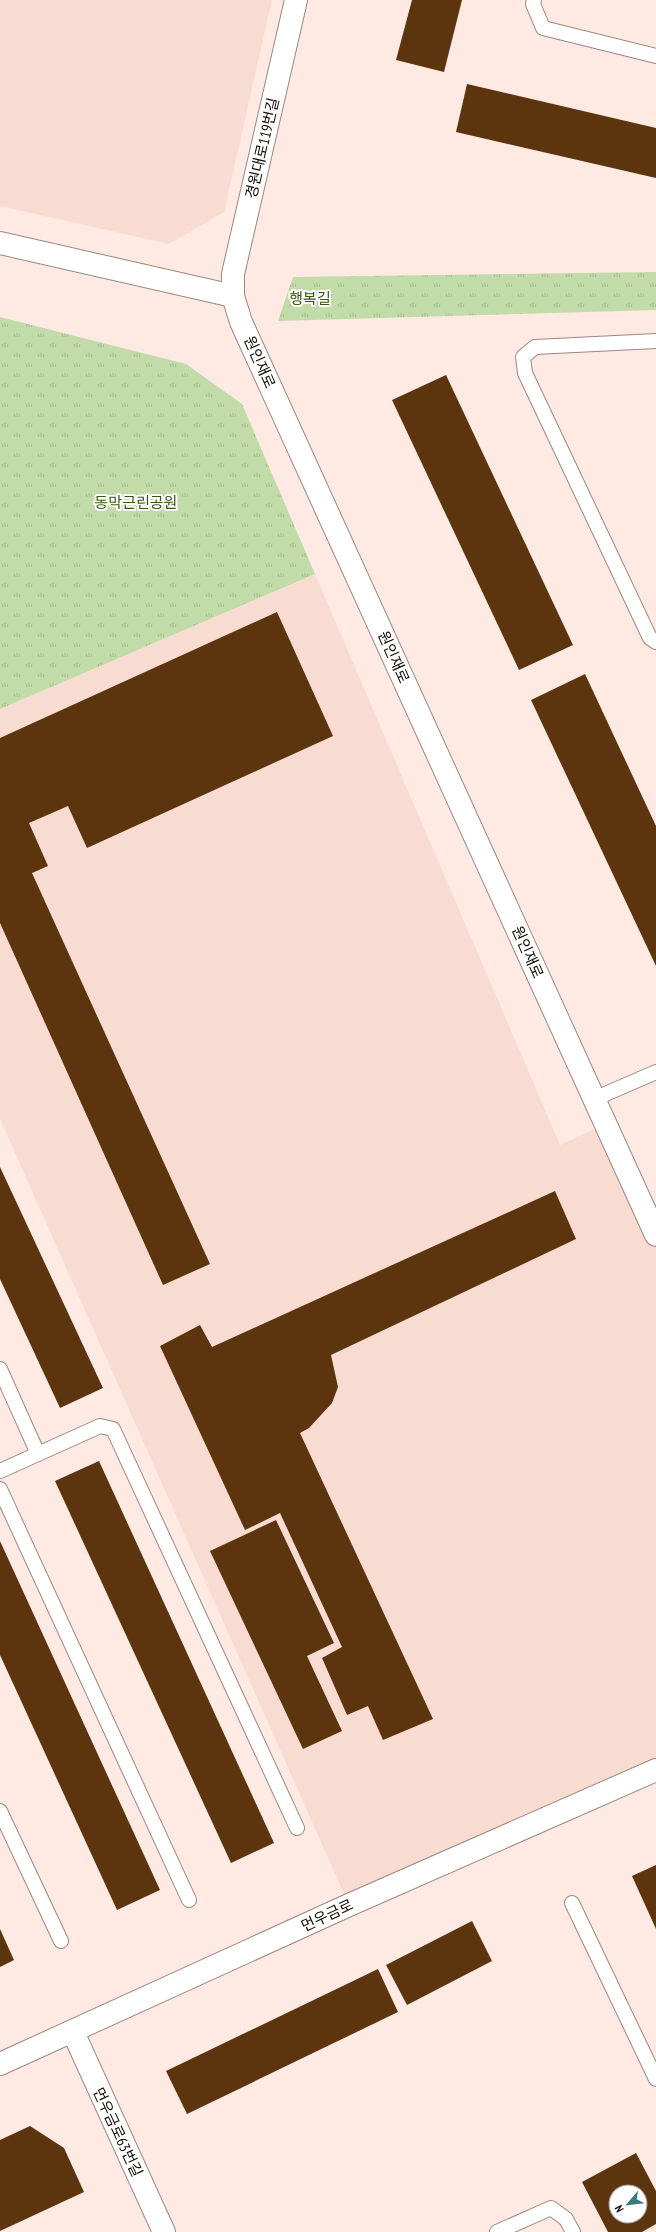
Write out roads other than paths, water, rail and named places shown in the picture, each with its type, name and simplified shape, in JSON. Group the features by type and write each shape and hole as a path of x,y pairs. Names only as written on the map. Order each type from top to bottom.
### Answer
{"main road":[{"name":"경원대로119번길","path":"233,296 233,274 296,0"},
{"path":"0,244 233,296"},
{"name":"원인재로","path":"233,296 245,329 656,1234"},
{"name":"먼우금로","path":"0,2064 349,1905 656,1770"},
{"name":"먼우금로63번길","path":"72,2032 164,2232"}],"lane":[{"path":"534,0 533,4 543,28 656,56"},
{"path":"656,341 535,347 523,357 524,373 650,638 656,642"},
{"path":"594,1099 656,1072"},
{"path":"0,1369 38,1454"},
{"path":"0,1472 100,1426 113,1429 297,1828"},
{"path":"0,1489 189,1900"},
{"path":"0,1811 61,1942"},
{"path":"572,1903 656,2078"},
{"path":"497,2232 551,2208 566,2219 573,2232"}],"park label":[{"name":"행복길","path":"310,298"},
{"name":"동막근린공원","path":"136,502"}]}
